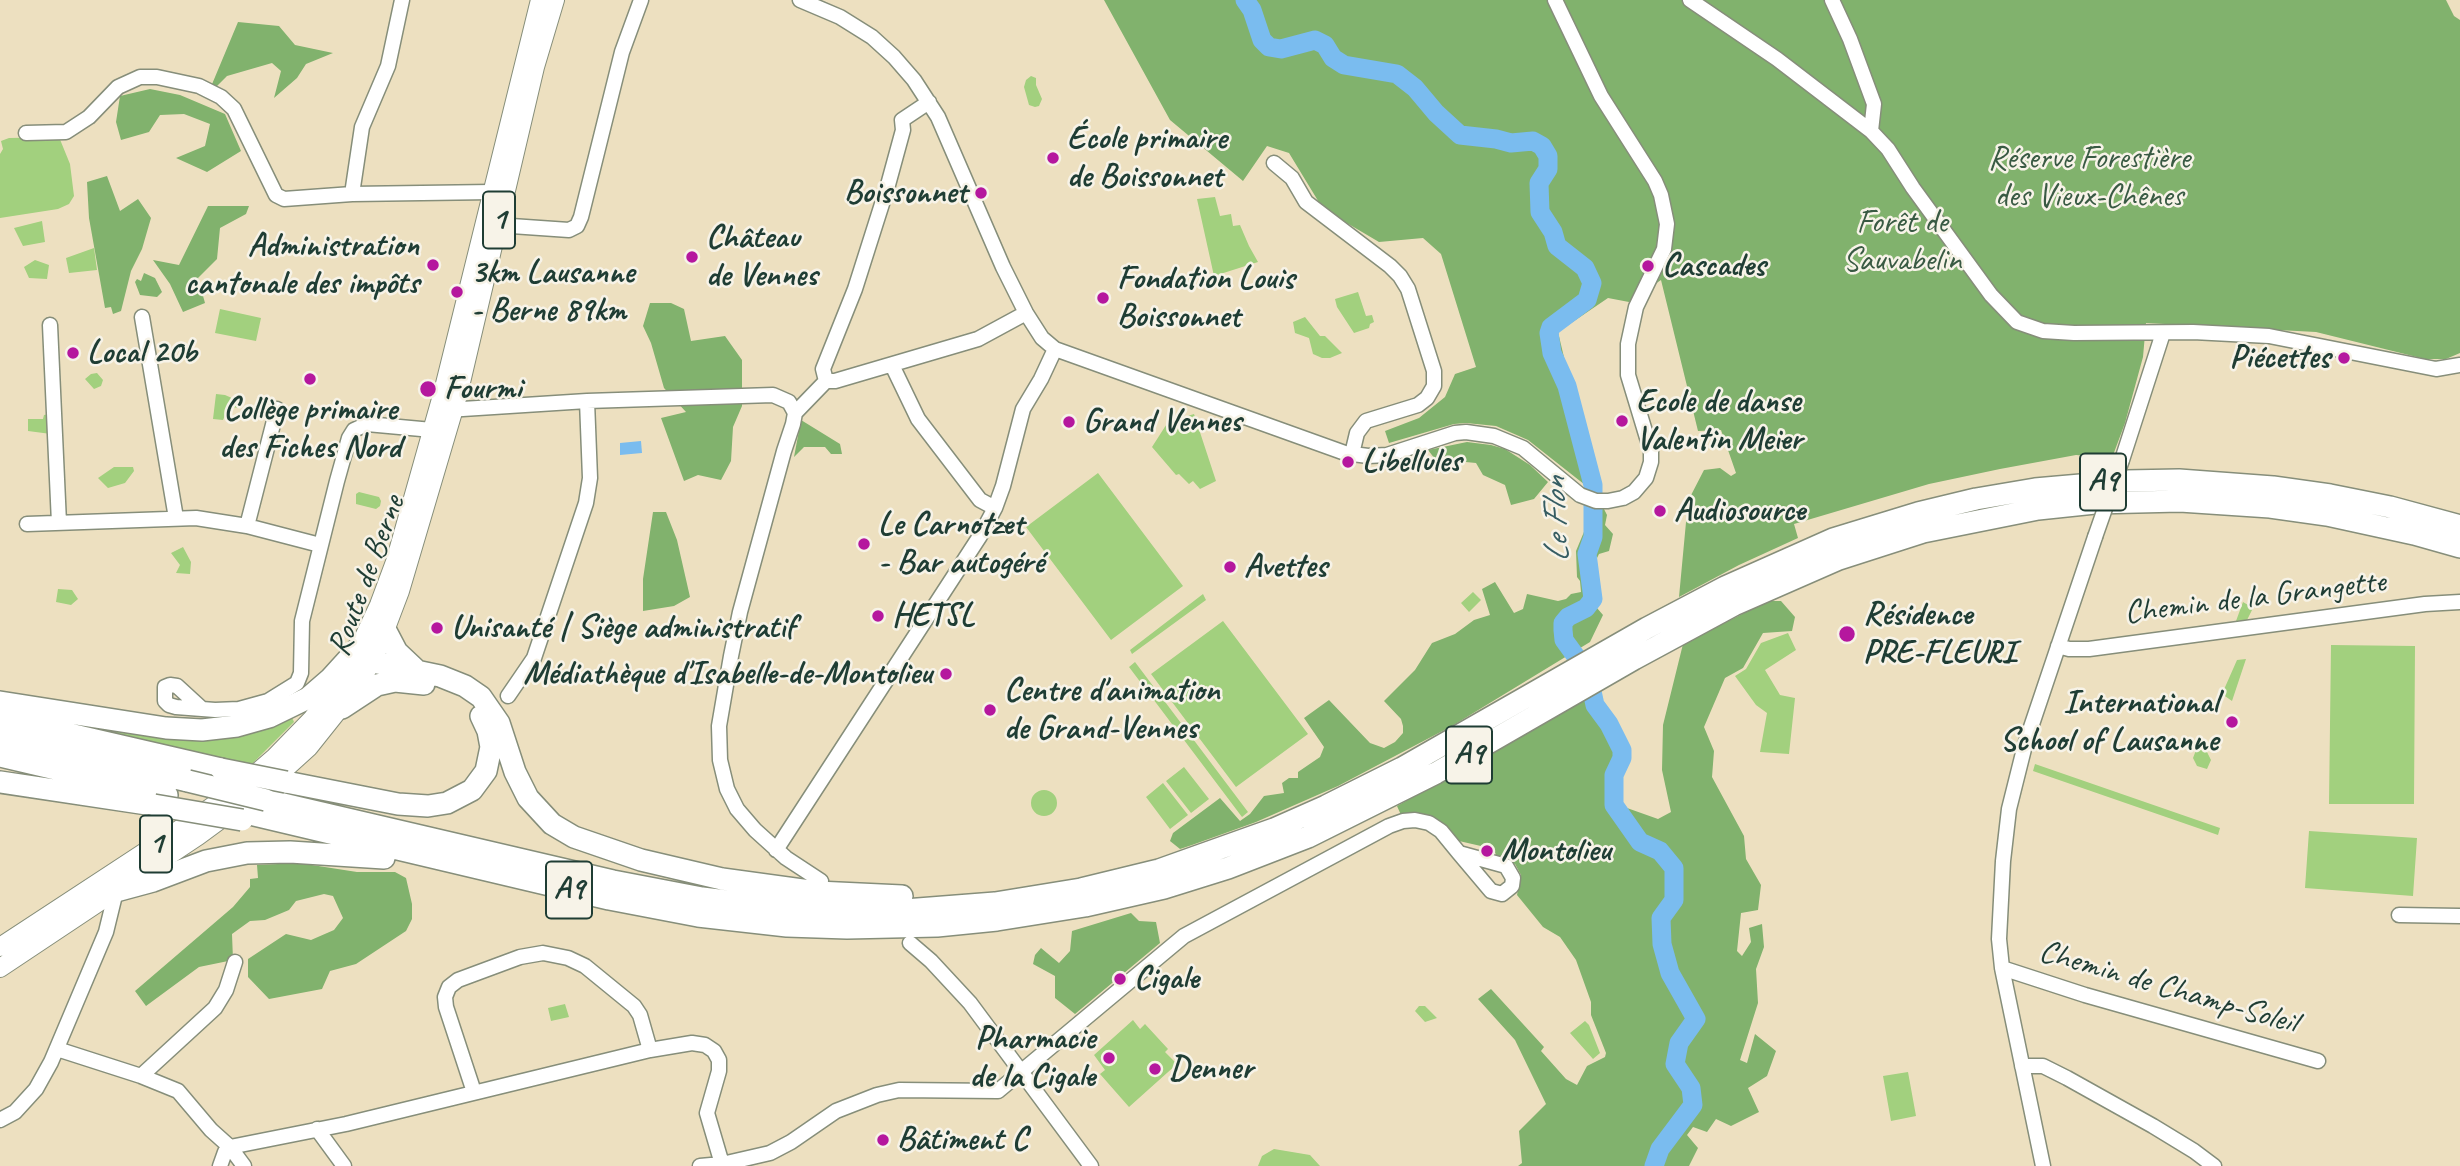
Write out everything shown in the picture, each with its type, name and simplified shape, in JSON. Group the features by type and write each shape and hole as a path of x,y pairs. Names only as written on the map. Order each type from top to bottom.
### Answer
{"highway":[{"name":"A9","path":"0,756 161,800 252,811 702,898 778,907 876,910 965,906 1071,891 1264,855 1360,813 1461,760 1669,639 1758,582 1833,539 1918,513 2005,494 2105,482 2179,480 2273,487 2360,501 2460,526"},
{"name":"A9","path":"0,737 188,781 252,811 323,833 678,912 758,923 837,928 917,927 997,920 1076,908 1300,818 1377,781 1647,628 1758,582 1923,532 2009,513 2095,503 2180,501 2270,507 2375,524 2460,547"},
{"path":"386,631 397,652 415,669"},
{"path":"0,702 166,728 202,730 237,726 269,717 309,698 362,655 458,682 485,701 499,723 522,789 552,824 584,842 654,864 722,879 789,889 905,896 1160,874"},
{"path":"0,718 221,769 398,804 428,806 447,803 465,795 486,771 491,755 488,731 476,710 456,696 431,686 395,681 377,685 342,708"},
{"path":"0,782 161,800"},
{"path":"116,891 153,881 206,861 259,852 343,854 470,867"}],"main road":[{"name":"Route de Berne","path":"445,410 492,192 540,0"},
{"name":"Route de Berne","path":"0,968 198,836 282,773 309,747 360,683 362,655 445,410 497,225 535,67 555,0"},
{"name":"Route de Berne","path":"0,947 246,782 307,724 362,655 386,631 408,565 438,431"}],"street":[{"path":"352,194 362,127 388,66 402,0"},
{"path":"497,225 569,230 577,226 582,217 622,52 640,0"},
{"path":"800,0 840,17 872,37 909,73 946,134 1003,267 1026,313 1042,338 1055,349 1352,454 1387,454 1455,433 1486,434 1508,440 1586,498 1608,501 1634,492 1646,478 1651,462 1651,451 1631,392 1627,357 1636,307 1657,265 1667,237 1667,224 1655,181 1601,96 1555,0"},
{"path":"1690,0 1777,59 1871,131 1888,149 1991,295 2017,322 2043,331 2074,333 2269,336 2436,369 2457,364"},
{"path":"1832,0 1874,104 1871,131"},
{"path":"26,133 66,132 89,117 118,87 140,77 157,77 199,86 221,97 234,110 276,195 284,199 352,194 492,192"},
{"path":"826,380 823,369 858,280 888,185 903,130 902,120 929,102"},
{"path":"1274,163 1292,178 1306,202 1400,276 1408,289 1434,371 1434,386 1427,398 1418,405 1366,421 1357,433 1352,454"},
{"path":"826,380 835,381 978,339 1026,313"},
{"path":"142,317 176,518"},
{"path":"50,325 59,523"},
{"path":"2043,1166 2002,968 1999,939 2009,809 2025,746 2057,646 2163,333"},
{"path":"776,850 980,536 1003,486 1018,421 1055,349"},
{"path":"892,365 918,419 980,499 995,508"},
{"path":"821,881 776,850 742,815 727,789 720,760 719,726 740,612 795,413 826,380"},
{"path":"445,410 587,401 773,396 789,402 795,413"},
{"path":"508,696 528,667 540,643 586,503 590,478 587,401"},
{"path":"247,526 277,409"},
{"path":"201,708 215,710 249,706 268,701 297,683 302,663 301,626 320,545 349,439 354,430 367,424 438,431"},
{"path":"27,524 176,518 247,526 320,545"},
{"name":"Chemin de la Grangette","path":"2057,646 2089,649 2425,604 2460,602"},
{"path":"699,1166 722,1164 770,1153 836,1111 877,1095 899,1090 998,1091 1184,936 1388,826 1415,820 1429,823 1441,831 1459,853"},
{"path":"0,1120 15,1112 36,1089 57,1049 109,921 116,891"},
{"path":"2399,915 2460,916"},
{"path":"910,943 960,991 1091,1166"},
{"path":"474,1092 445,997 449,986 458,980 520,957 542,953 568,958 585,966 634,1006 640,1015 650,1051"},
{"path":"141,1076 215,1008 226,990 235,962"},
{"name":"Chemin de Champ-Soleil","path":"2002,968 2085,995 2318,1061"},
{"path":"220,1166 230,1147 692,1043 705,1045 714,1051 719,1060 719,1071 707,1113 722,1164"},
{"path":"57,1049 178,1091 244,1166"},
{"path":"2022,1066 2043,1066 2067,1078 2153,1126 2214,1166"},
{"path":"317,1129 344,1166"}],"green space":[{"name":"Forêt de Sauvabelin","path":"1104,0 2446,0 2454,16 2460,20 2460,353 2446,359 2425,359 2316,332 2146,323 2143,357 2125,423 2112,458 2076,455 2000,469 1929,484 1794,524 1798,538 1679,597 1688,501 1704,470 1720,468 1731,476 1736,473 1721,430 1698,431 1661,280 1629,302 1608,298 1558,332 1586,450 1597,477 1597,489 1594,492 1528,440 1496,426 1454,424 1389,443 1385,431 1419,418 1445,397 1455,374 1476,367 1441,254 1423,238 1379,242 1323,209 1289,153 1267,146 1243,181 1170,120"},
{"path":"238,22 279,26 295,45 333,53 306,64 297,78 274,98 281,71 272,63 227,76 210,89"},
{"path":"1031,76 1036,78 1042,99 1039,106 1035,107 1029,105 1024,87"},
{"path":"150,89 180,95 225,114 241,151 207,172 176,158 205,146 210,124 184,114 160,115 149,132 121,140 116,122 120,96"},
{"path":"59,137 70,164 74,196 69,204 58,209 0,218 0,154 3,149 1,141 9,138"},
{"path":"107,176 120,211 138,199 151,218 142,249 131,271 121,311 113,314 111,307 105,308 89,218 87,182"},
{"path":"1215,197 1220,216 1231,214 1233,226 1240,225 1258,262 1214,276 1197,199"},
{"path":"208,206 249,206 246,214 220,228 217,259 198,278 205,303 183,312 170,284 153,260 179,265"},
{"path":"42,221 45,242 23,246 14,228"},
{"path":"94,248 97,270 69,273 66,258"},
{"path":"35,260 49,265 47,279 29,278 24,267"},
{"path":"144,273 155,278 162,292 157,297 140,295 135,282 137,279 141,281"},
{"path":"1358,292 1366,316 1372,315 1374,322 1369,328 1354,333 1337,307 1335,299"},
{"path":"650,303 671,303 684,309 691,341 725,336 742,360 742,406 733,427 731,461 721,480 698,475 684,481 661,418 686,412 664,388 651,343 643,326"},
{"path":"220,309 261,318 256,341 215,333"},
{"path":"1305,317 1320,336 1325,336 1342,353 1330,358 1313,354 1309,338 1295,333 1293,322"},
{"path":"97,373 103,380 101,386 94,389 85,379"},
{"path":"216,394 241,402 240,408 229,407 223,420 213,419"},
{"path":"50,414 51,434 28,431 28,419 43,419 44,415"},
{"path":"1194,414 1216,481 1200,489 1193,481 1189,484 1179,474 1176,475 1152,447 1168,422"},
{"path":"801,420 840,444 842,454 831,454 825,447 804,447 794,457"},
{"path":"1467,442 1505,449 1530,465 1548,482 1534,499 1511,505 1505,485 1483,475 1476,463 1435,459 1428,450"},
{"path":"114,467 133,467 134,471 125,483 108,488 98,478"},
{"path":"1098,473 1183,586 1111,640 1026,527"},
{"path":"359,492 379,497 380,506 376,509 356,504 356,494"},
{"path":"1604,509 1607,515 1605,525 1613,534 1609,551 1599,554 1594,564 1601,603 1597,608 1603,615 1590,642 1452,726 1338,786 1256,822 1180,849 1170,841 1173,833 1220,798 1240,821 1250,814 1264,796 1284,793 1282,783 1289,778 1298,778 1298,772 1320,757 1324,747 1304,718 1329,700 1370,743 1384,748 1395,742 1403,733 1403,726 1401,719 1384,701 1415,670 1432,643 1455,634 1474,620 1490,615 1482,589 1495,582 1514,613 1523,609 1527,594 1558,601 1581,592 1577,577 1576,551 1586,527 1591,521 1595,521 1597,510"},
{"path":"653,512 666,512 677,540 690,597 674,606 643,611 643,579"},
{"path":"183,547 191,562 190,574 176,573 180,565 171,553"},
{"path":"58,589 72,590 78,599 71,605 56,602"},
{"path":"1473,592 1481,600 1469,612 1461,603"},
{"path":"1203,594 1206,600 1132,654 1130,650"},
{"path":"1768,601 1781,601 1795,617 1792,631 1763,633 1743,668 1725,678 1704,727 1714,751 1712,777 1744,836 1746,859 1761,885 1758,910 1741,913 1737,951 1742,956 1751,942 1749,928 1762,924 1764,947 1756,969 1758,1003 1740,1060 1747,1063 1755,1034 1776,1051 1767,1076 1748,1088 1759,1112 1731,1126 1716,1119 1707,1132 1693,1127 1687,1135 1698,1148 1689,1166 1518,1166 1522,1163 1519,1131 1546,1104 1515,1040 1478,999 1491,989 1544,1047 1541,1051 1566,1079 1577,1085 1587,1066 1605,1057 1606,1053 1591,1015 1591,1002 1576,960 1560,937 1543,927 1517,895 1521,875 1515,864 1497,858 1494,849 1459,841 1445,825 1430,815 1401,815 1397,806 1596,693 1616,729 1614,791 1627,808 1658,819 1671,812 1662,770 1663,725 1683,644"},
{"path":"2243,602 2253,608 2247,620 2236,621"},
{"path":"1223,621 1308,734 1236,787 1151,674"},
{"path":"1788,633 1796,650 1765,670 1780,695 1795,698 1789,754 1760,752 1767,713 1756,705 1735,676 1746,669 1761,643"},
{"path":"2331,645 2415,646 2414,804 2329,804"},
{"path":"2246,659 2232,701 2222,694 2237,660"},
{"path":"1135,662 1248,812 1242,817 1129,667"},
{"path":"0,711 170,732 290,713 294,722 249,767"},
{"path":"2198,745 2204,746 2211,760 2207,769 2197,766 2193,758"},
{"path":"2035,764 2220,828 2218,835 2033,771"},
{"path":"1184,767 1209,799 1191,813 1166,781"},
{"path":"1163,783 1188,815 1170,829 1146,797"},
{"path":"1044,790 1053,794 1057,803 1053,812 1044,816 1035,812 1031,803 1035,794"},
{"path":"2309,831 2417,838 2413,896 2305,888"},
{"path":"299,863 357,872 395,872 406,878 412,904 412,919 406,931 356,964 330,971 322,989 269,999 248,977 248,959 286,934 311,940 334,930 343,918 333,896 324,894 296,901 289,910 265,920 250,921 232,934 233,960 199,967 146,1006 135,991 233,907 250,887 250,879 258,878 257,865"},
{"path":"1131,913 1139,921 1156,922 1160,943 1075,1014 1055,998 1055,976 1033,964 1035,955 1041,948 1059,963 1070,951 1072,931"},
{"path":"565,1004 569,1017 551,1021 548,1008"},
{"path":"1419,1006 1425,1006 1437,1018 1425,1022 1415,1011"},
{"path":"1133,1020 1140,1029 1145,1024 1168,1049 1165,1052 1177,1064 1129,1107 1100,1074 1105,1070 1094,1055"},
{"path":"1585,1021 1600,1053 1593,1059 1570,1033"},
{"path":"1908,1072 1916,1116 1891,1121 1883,1076"},
{"path":"1274,1149 1310,1155 1320,1166 1258,1166 1262,1156"}],"water":[{"path":"641,441 642,453 620,455 620,443"}],"waterway":[{"name":"Le Flon","path":"1245,0 1252,10 1262,40 1269,47 1281,49 1315,40 1325,45 1333,58 1344,65 1397,74 1415,88 1436,113 1460,135 1511,143 1533,141 1542,146 1548,156 1548,169 1539,183 1540,212 1553,232 1557,246 1585,268 1592,283 1587,300 1551,327 1549,333 1552,353 1567,386 1593,485 1593,537 1587,554 1593,599 1586,608 1568,617 1563,623 1564,640 1588,673 1595,705 1609,724 1622,750 1622,758 1614,775 1614,805 1640,842 1660,851 1674,868 1674,900 1661,918 1662,944 1670,973 1696,1019 1679,1043 1675,1064 1691,1088 1693,1105 1660,1149 1654,1166"}],"place":[{"name":"École primaire de Boissonnet","path":"1053,158"},
{"name":"Boissonnet","path":"981,193"},
{"name":"Château de Vennes","path":"692,257"},
{"name":"Administration cantonale des impôts","path":"433,265"},
{"name":"Cascades","path":"1648,266"},
{"name":"3km Lausanne - Berne 89km","path":"457,292"},
{"name":"Fondation Louis Boissonnet","path":"1103,298"},
{"name":"Local 20b","path":"73,353"},
{"name":"Piécettes","path":"2344,358"},
{"name":"Collège primaire des Fiches Nord","path":"310,379"},
{"name":"Fourmi","path":"428,389"},
{"name":"Ecole de danse Valentin Meier","path":"1622,421"},
{"name":"Grand Vennes","path":"1069,422"},
{"name":"Libellules","path":"1348,462"},
{"name":"Audiosource","path":"1660,511"},
{"name":"Le Carnotzet - Bar autogéré","path":"864,544"},
{"name":"Avettes","path":"1230,567"},
{"name":"HETSL","path":"878,616"},
{"name":"Unisanté | Siège administratif","path":"437,628"},
{"name":"Résidence PRE-FLEURI","path":"1847,634"},
{"name":"Médiathèque d'Isabelle-de-Montolieu","path":"946,674"},
{"name":"Centre d'animation de Grand-Vennes","path":"990,710"},
{"name":"International School of Lausanne","path":"2232,722"},
{"name":"Montolieu","path":"1487,851"},
{"name":"Cigale","path":"1120,979"},
{"name":"Pharmacie de la Cigale","path":"1109,1058"},
{"name":"Denner","path":"1155,1069"},
{"name":"Bâtiment C","path":"883,1140"}],"park label":[{"name":"Réserve Forestière des Vieux-Chênes","path":"2089,178"}]}
